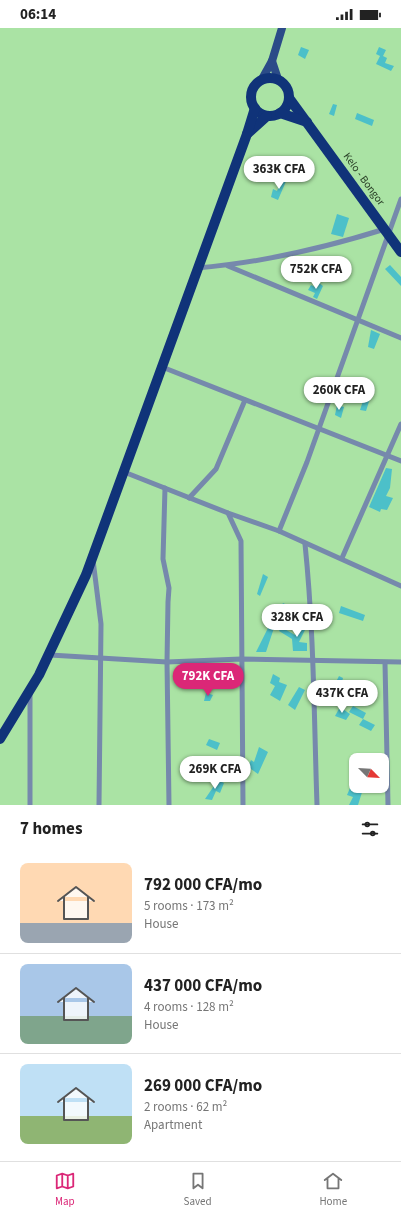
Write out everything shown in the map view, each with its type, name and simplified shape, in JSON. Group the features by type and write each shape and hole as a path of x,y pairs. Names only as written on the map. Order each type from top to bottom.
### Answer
{"highway":[{"path":"247,134 267,116 280,113 285,109 289,98 287,87 278,79 272,78 262,80 256,84 252,90 251,96 255,108 267,116"},
{"name":"Kelo - Bongor","path":"289,98 401,252"},
{"path":"0,739 30,694 50,655 93,557 247,134 255,108"},
{"path":"280,113 307,122"}],"main road":[{"path":"262,80 272,61 282,28"},
{"path":"272,61 278,79"}],"street":[{"path":"280,531 307,462 358,319 387,231 401,199"},
{"path":"197,268 227,265 329,245 387,231"},
{"path":"227,265 401,338"},
{"path":"162,367 319,427 401,461"},
{"path":"189,498 216,469 245,400"},
{"path":"342,558 386,455 401,424"},
{"path":"124,472 228,513 280,531 305,544 342,558 401,586"},
{"path":"165,488 162,559 169,588 167,662 169,805"},
{"path":"228,513 240,541 243,805"},
{"path":"305,544 311,601 314,660 317,805"},
{"path":"93,557 101,624 99,805"},
{"path":"50,655 167,662 241,659 385,663 401,662"},
{"path":"385,663 388,805"},
{"path":"30,694 30,805"}],"building":[{"path":"301,47 309,50 305,59 298,55"},
{"path":"379,47 386,50 383,56 387,58 385,63 394,66 391,71 376,64 380,56 376,54"},
{"path":"333,104 337,105 334,116 329,114"},
{"path":"357,113 374,120 372,126 355,119"},
{"path":"283,177 287,179 278,200 271,197 273,189 277,191"},
{"path":"337,214 349,218 343,237 331,234"},
{"path":"390,265 401,277 401,286 385,269"},
{"path":"319,283 323,286 317,299 313,297 315,293 308,290 311,285 317,288"},
{"path":"371,330 380,334 374,349 368,347"},
{"path":"366,392 372,392 366,411 360,410"},
{"path":"337,405 344,407 341,418 335,415"},
{"path":"386,468 392,469 390,488 386,496 393,498 387,510 381,509 380,512 369,507"},
{"path":"263,574 268,577 260,596 257,594"},
{"path":"283,603 305,614 302,620 280,610"},
{"path":"279,606 281,607 266,652 256,652"},
{"path":"341,606 365,615 363,621 339,613"},
{"path":"304,621 307,622 307,626 299,642 307,643 307,651 293,651 292,639 279,631 281,627 295,635"},
{"path":"235,672 236,683 230,684 229,673"},
{"path":"273,674 280,678 279,682 287,685 280,701 270,695 275,686 270,683"},
{"path":"339,676 343,678 342,682 361,690 359,694 362,697 360,702 354,698 355,695 343,687 335,684"},
{"path":"299,687 305,690 295,710 288,705"},
{"path":"206,693 213,695 210,701 204,701"},
{"path":"353,706 366,713 363,719 349,712"},
{"path":"340,707 350,714 346,720 335,716"},
{"path":"363,719 375,725 371,731 359,725"},
{"path":"209,739 220,743 217,750 206,745"},
{"path":"259,747 268,752 258,774 248,767 251,760 254,762"},
{"path":"218,780 224,783 220,793 216,791 212,800 205,799"},
{"path":"349,790 349,793 362,793 358,805 349,805 353,797 347,795"}]}
